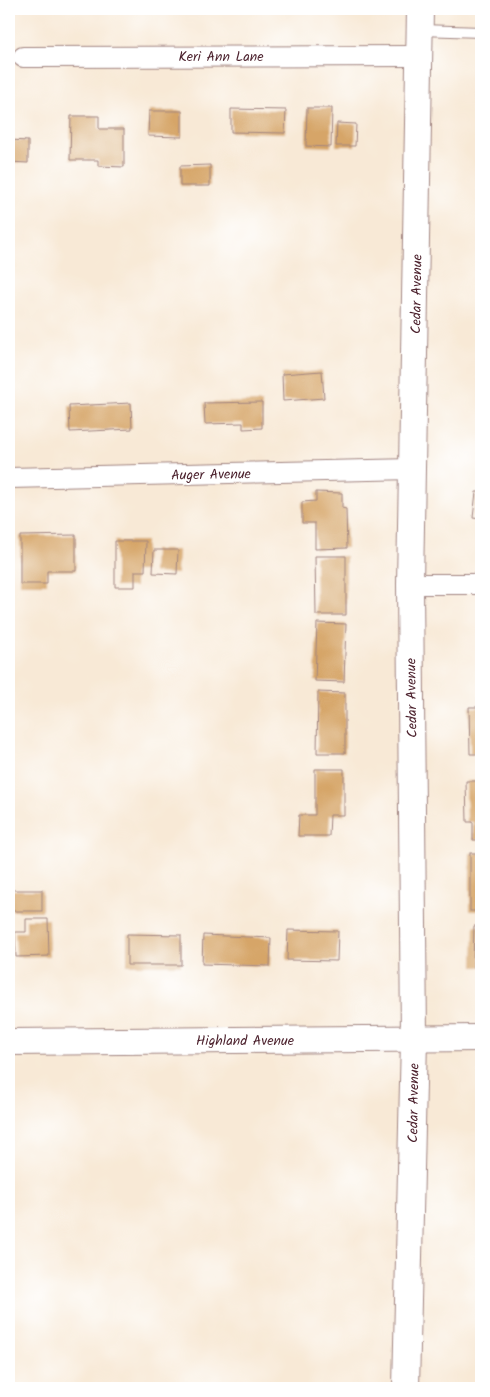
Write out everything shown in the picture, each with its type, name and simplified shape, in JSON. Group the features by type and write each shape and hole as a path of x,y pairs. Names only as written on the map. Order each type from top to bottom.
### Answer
{"street":[{"name":"Cedar Avenue","path":"406,1388 414,1039 410,584 420,19"},
{"name":"Keri Ann Lane","path":"24,57 419,56"},
{"name":"Auger Avenue","path":"9,478 413,469"},
{"path":"410,584 481,584"},
{"name":"Highland Avenue","path":"9,1042 481,1038"}],"lane":[{"path":"420,19 481,32"}],"building":[{"path":"307,108 332,108 331,147 306,146"},
{"path":"231,109 286,110 285,133 231,132"},
{"path":"149,111 182,111 182,137 148,136"},
{"path":"71,116 99,116 99,129 124,129 124,167 98,166 98,160 70,160"},
{"path":"337,123 356,124 355,146 336,146"},
{"path":"9,140 28,141 28,163 9,162"},
{"path":"210,165 210,186 180,186 180,166"},
{"path":"322,371 324,398 283,401 282,374"},
{"path":"262,402 262,428 243,429 243,423 205,424 204,403"},
{"path":"131,403 132,429 70,432 69,406"},
{"path":"316,492 342,493 342,508 346,509 347,548 315,549 315,523 302,523 302,502 316,501"},
{"path":"476,492 481,492 481,519 473,518"},
{"path":"76,535 76,571 47,571 47,584 20,584 20,536"},
{"path":"115,541 146,541 145,571 135,571 135,587 115,587"},
{"path":"154,550 178,550 177,574 153,573"},
{"path":"315,556 346,556 346,615 316,615"},
{"path":"317,623 346,624 344,682 315,681"},
{"path":"318,692 345,693 345,753 317,753"},
{"path":"469,707 481,707 481,754 470,754"},
{"path":"315,769 344,769 344,815 330,815 329,836 298,836 299,815 315,815"},
{"path":"466,781 481,781 481,840 473,840 473,822 467,822"},
{"path":"470,853 481,853 481,911 470,911"},
{"path":"9,890 42,890 42,911 9,911"},
{"path":"26,919 48,919 49,956 16,957 15,932 26,932"},
{"path":"474,926 481,926 481,967 473,967"},
{"path":"288,930 338,931 337,961 287,960"},
{"path":"127,934 181,935 181,965 127,965"},
{"path":"203,935 271,938 270,966 202,964"}]}
